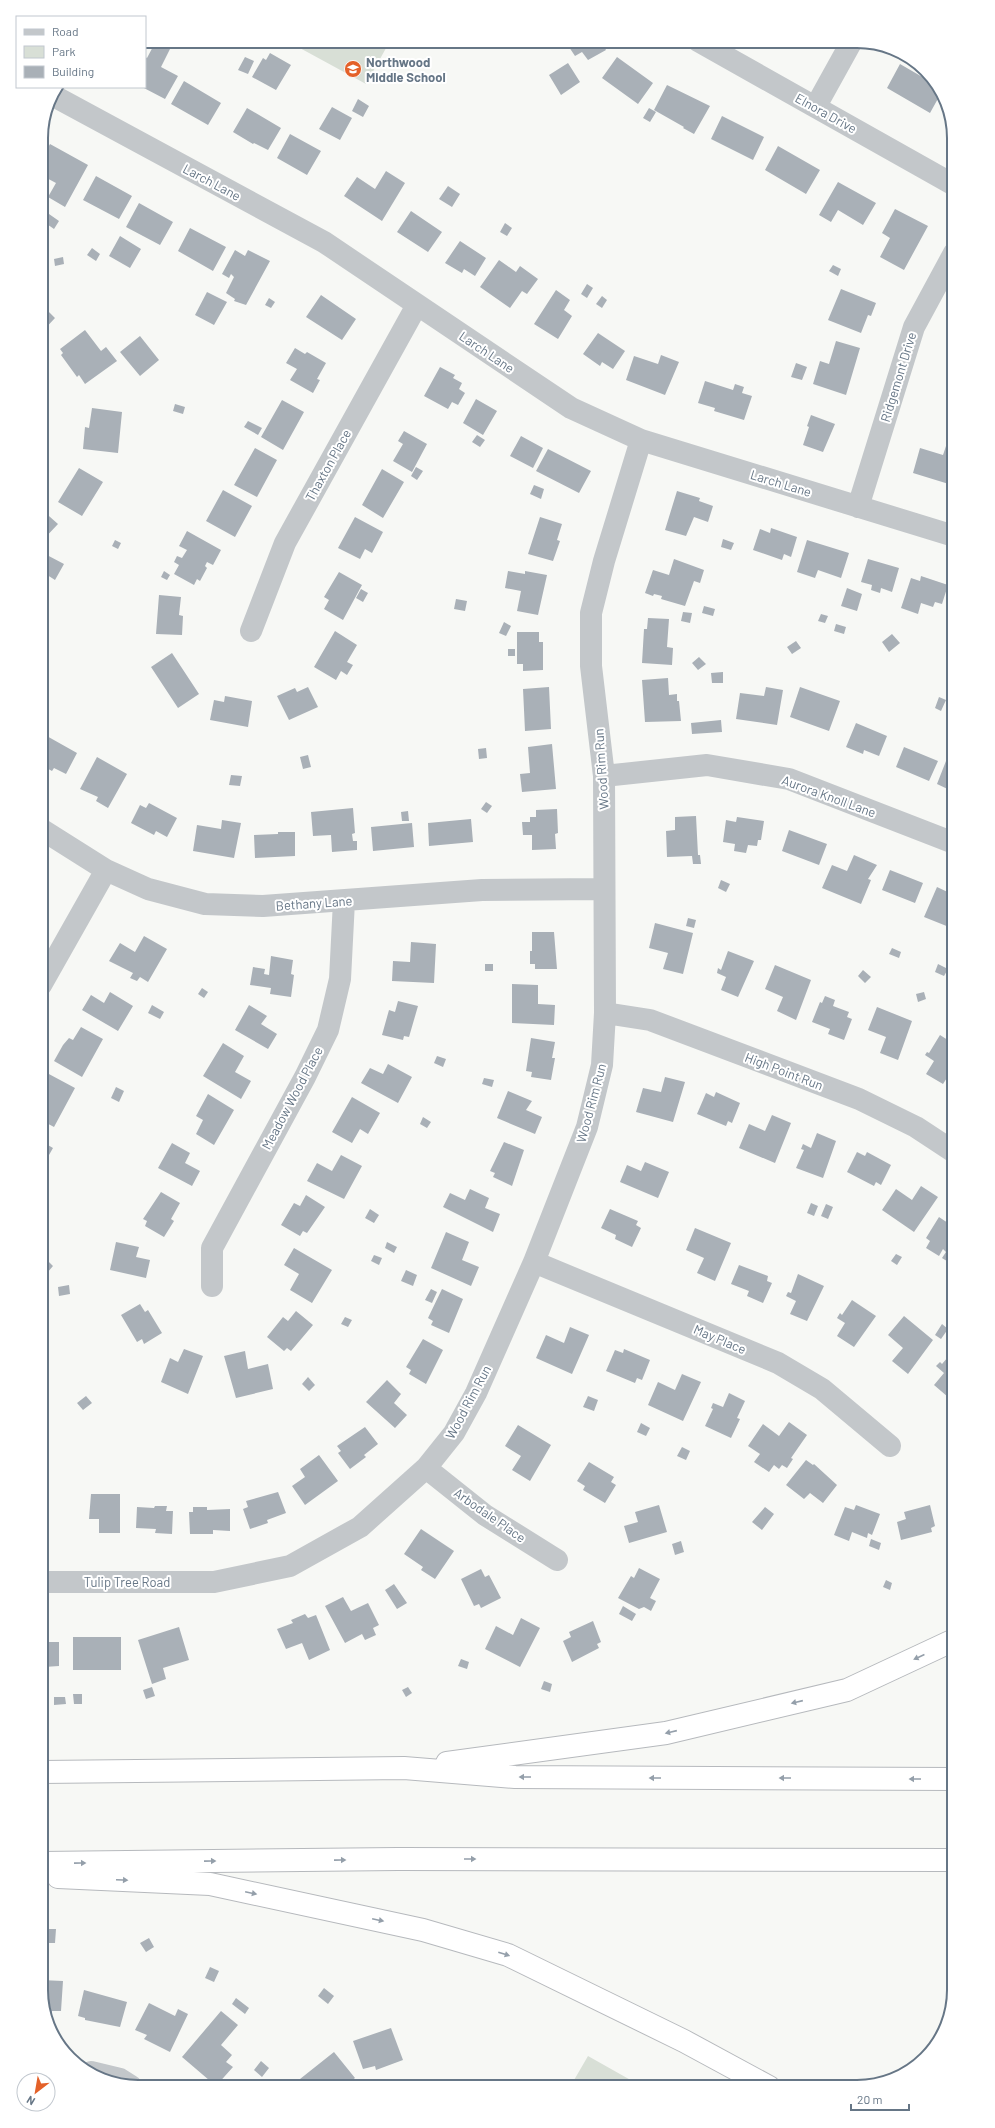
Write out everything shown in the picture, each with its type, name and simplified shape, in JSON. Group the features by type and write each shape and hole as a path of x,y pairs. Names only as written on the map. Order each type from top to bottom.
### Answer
{"highway":[{"path":"404,1768 666,1733 847,1690 947,1643"},
{"path":"48,1772 404,1768 515,1777 947,1779"},
{"path":"48,1863 398,1859 947,1860"},
{"path":"48,1876 210,1884 423,1930 508,1954 684,2041 756,2080"}],"street":[{"name":"Elnora Drive","path":"711,48 947,181"},
{"path":"816,106 848,48"},
{"name":"Larch Lane","path":"58,98 324,242 571,408 641,440 947,534"},
{"name":"Ridgemont Drive","path":"858,506 914,327 947,266"},
{"name":"Thaxton Place","path":"251,631 285,543 417,305"},
{"name":"Wood Rim Run","path":"214,1582 290,1566 360,1527 426,1468 454,1433 476,1393 534,1262 587,1127 602,1065 605,1013 603,889 604,776 591,666 591,613 604,561 641,440"},
{"name":"Aurora Knoll Lane","path":"604,776 707,765 789,779 947,840"},
{"name":"Bethany Lane","path":"48,833 106,870 148,889 205,904 263,906 482,890 603,889"},
{"path":"48,974 106,870"},
{"name":"Meadow Wood Place","path":"212,1286 212,1248 305,1077 328,1030 340,979 344,901"},
{"name":"High Point Run","path":"605,1013 650,1020 859,1099 916,1127 947,1147"},
{"name":"May Place","path":"534,1262 778,1363 822,1389 890,1446"},
{"name":"Arbodale Place","path":"426,1468 485,1515 557,1560"},
{"name":"Tulip Tree Road","path":"48,1582 214,1582"}],"green space":[{"path":"300,48 386,48 366,84"},
{"path":"588,2056 631,2080 574,2080"}],"building":[{"path":"152,48 170,48 161,67 178,76 165,99 144,88 146,88 147,58"},
{"path":"570,48 605,48 606,50 588,60 582,52 575,56"},
{"path":"270,53 291,65 276,90 252,77 263,58 266,60"},
{"path":"245,57 254,61 248,74 238,70"},
{"path":"617,57 653,83 638,104 602,78"},
{"path":"568,63 580,82 561,95 549,75"},
{"path":"900,64 924,78 938,98 930,113 887,88"},
{"path":"184,81 221,103 208,125 171,104"},
{"path":"667,85 710,106 694,134 654,110"},
{"path":"358,99 369,106 363,117 352,111"},
{"path":"332,107 352,118 340,140 319,129"},
{"path":"247,108 281,128 268,150 254,143 253,144 233,132"},
{"path":"649,108 656,112 650,122 643,118"},
{"path":"722,116 764,137 753,160 711,139"},
{"path":"290,134 321,151 307,175 277,158"},
{"path":"50,144 88,165 65,207 48,197 56,183 48,179 48,148"},
{"path":"778,146 820,170 806,194 765,170"},
{"path":"386,171 405,183 382,221 344,196 357,177 375,189"},
{"path":"96,176 132,196 119,219 83,200"},
{"path":"838,182 876,203 863,225 838,210 831,222 819,215"},
{"path":"448,186 460,194 452,207 439,199"},
{"path":"139,203 173,222 160,245 126,227"},
{"path":"895,209 928,226 904,270 880,257 890,238 882,233"},
{"path":"411,211 442,232 428,252 397,232"},
{"path":"49,214 59,221 54,229 48,225"},
{"path":"505,223 512,228 507,236 500,232"},
{"path":"190,228 226,247 213,271 178,251"},
{"path":"120,236 141,249 130,268 109,256"},
{"path":"460,241 486,258 475,276 464,269 462,273 445,263"},
{"path":"92,248 100,254 96,261 87,255"},
{"path":"235,250 245,256 248,250 270,261 246,305 234,301 235,299 226,293 234,277 231,274 229,278 222,274"},
{"path":"63,257 64,264 55,266 54,259"},
{"path":"499,260 516,272 520,266 538,279 527,294 522,291 510,308 480,287"},
{"path":"833,265 841,269 838,276 829,271"},
{"path":"587,284 593,288 587,298 581,294"},
{"path":"841,289 876,303 871,316 868,315 861,333 828,320"},
{"path":"556,290 570,300 564,310 572,316 558,339 534,324"},
{"path":"207,292 227,302 214,325 195,315"},
{"path":"321,295 356,319 342,340 306,317"},
{"path":"602,296 607,300 602,308 596,304"},
{"path":"269,298 275,302 271,308 265,305"},
{"path":"48,311 55,318 48,326"},
{"path":"85,330 101,351 106,347 117,361 85,384 79,375 77,377 61,355 63,353 60,349"},
{"path":"598,333 625,351 613,369 602,362 600,366 583,354"},
{"path":"140,336 159,360 140,376 120,352"},
{"path":"836,341 860,348 846,395 813,384 820,361 829,364"},
{"path":"295,348 305,354 307,352 326,363 317,379 320,380 313,393 290,380 297,369 286,363"},
{"path":"661,355 679,362 665,395 626,380 634,356 658,364"},
{"path":"796,363 807,367 802,380 791,377"},
{"path":"440,367 455,375 453,378 462,383 459,389 465,393 458,405 452,402 448,409 424,396"},
{"path":"705,381 733,390 735,384 744,387 742,393 752,396 744,420 714,411 715,408 698,403"},
{"path":"476,399 497,411 483,435 463,423"},
{"path":"282,400 304,412 283,450 261,437"},
{"path":"175,404 185,407 183,414 173,411"},
{"path":"92,408 122,412 118,453 83,449 85,427 89,428"},
{"path":"811,415 835,424 823,452 803,445"},
{"path":"248,421 262,428 258,435 244,427"},
{"path":"404,431 427,444 412,472 393,461 403,444 398,441"},
{"path":"477,435 485,440 480,447 472,442"},
{"path":"521,436 543,448 533,468 510,456"},
{"path":"947,446 947,483 913,473 920,448 943,455"},
{"path":"255,448 277,460 257,497 234,485"},
{"path":"548,449 591,471 579,493 536,471"},
{"path":"416,467 423,471 417,480 411,476"},
{"path":"79,468 103,482 82,516 58,502"},
{"path":"382,469 404,482 383,518 362,505"},
{"path":"534,485 544,489 541,499 530,494"},
{"path":"223,490 252,506 235,537 206,521"},
{"path":"677,491 700,498 699,501 713,506 708,522 694,517 686,536 665,530"},
{"path":"48,515 58,524 48,535"},
{"path":"355,517 383,532 372,553 365,549 360,559 338,548"},
{"path":"540,517 562,524 557,540 560,541 553,561 528,554"},
{"path":"771,528 797,537 791,557 784,554 782,560 753,550 760,529 770,533"},
{"path":"187,531 221,550 213,565 207,562 205,566 207,568 200,581 197,579 194,585 174,574 179,565 174,562 177,556 182,558 187,550 179,546"},
{"path":"723,539 734,543 731,550 721,547"},
{"path":"115,540 121,543 118,549 112,546"},
{"path":"807,540 849,553 841,578 818,570 815,578 797,572"},
{"path":"48,556 64,564 55,580 48,576"},
{"path":"674,559 704,570 700,583 694,581 685,606 661,599 662,596 654,594 653,596 645,593 653,570 669,575"},
{"path":"868,559 899,568 892,592 881,588 880,593 871,590 872,585 861,582"},
{"path":"164,571 170,575 167,580 161,577"},
{"path":"508,571 525,574 525,571 547,575 538,615 517,611 521,591 505,588"},
{"path":"339,572 362,585 343,620 324,609 329,600 324,597"},
{"path":"921,576 947,585 947,588 942,604 935,602 933,607 921,603 918,614 901,608 911,578 920,581"},
{"path":"847,588 862,594 857,611 841,606"},
{"path":"361,589 368,593 363,602 356,598"},
{"path":"159,595 181,597 179,615 183,616 182,635 156,634"},
{"path":"456,599 467,601 465,611 454,609"},
{"path":"704,606 715,609 713,616 702,613"},
{"path":"683,612 692,613 690,623 681,621"},
{"path":"821,614 828,616 825,623 818,621"},
{"path":"648,618 669,619 667,647 673,648 672,665 642,663 644,629 647,629"},
{"path":"504,622 511,626 506,636 499,633"},
{"path":"836,624 846,627 844,634 834,631"},
{"path":"335,631 357,645 347,662 353,665 347,675 341,671 336,680 314,667"},
{"path":"517,632 539,632 539,642 543,642 543,670 523,671 523,664 517,664"},
{"path":"892,634 900,643 889,652 882,642"},
{"path":"796,641 801,648 792,654 787,647"},
{"path":"508,649 515,649 515,656 508,656"},
{"path":"172,653 199,694 178,708 151,667"},
{"path":"699,657 706,664 698,670 692,663"},
{"path":"723,672 723,683 712,683 711,673"},
{"path":"668,678 669,695 677,694 681,721 645,722 642,680"},
{"path":"308,687 318,707 289,720 277,696 295,688 297,692"},
{"path":"549,687 551,729 525,731 523,689"},
{"path":"766,687 783,690 777,725 736,719 740,693 764,696"},
{"path":"800,687 840,701 829,731 790,717"},
{"path":"225,696 252,701 248,727 210,720 214,700 224,702"},
{"path":"939,697 946,700 941,711 935,708"},
{"path":"721,720 722,732 692,734 691,723"},
{"path":"856,723 887,736 879,756 864,750 863,754 846,747"},
{"path":"48,737 77,753 66,774 54,768 52,771 48,769"},
{"path":"552,744 556,789 522,792 520,774 530,773 528,747"},
{"path":"904,747 938,761 929,781 896,767"},
{"path":"486,748 487,758 479,759 478,749"},
{"path":"308,755 311,767 303,769 300,757"},
{"path":"97,757 127,774 108,808 96,801 98,797 80,789"},
{"path":"946,761 947,761 947,789 937,784"},
{"path":"231,775 242,776 240,786 229,785"},
{"path":"486,802 492,806 487,813 481,809"},
{"path":"149,803 177,818 167,837 156,831 154,835 131,823 140,805 146,808"},
{"path":"353,808 355,833 352,834 353,841 357,841 357,850 332,852 331,835 313,836 311,812"},
{"path":"557,809 558,833 555,834 556,849 532,850 532,835 523,835 522,822 530,822 530,817 536,817 536,810"},
{"path":"408,811 409,821 402,821 401,812"},
{"path":"696,816 698,855 700,855 701,864 693,864 692,856 667,857 666,831 675,830 675,817"},
{"path":"737,817 764,821 761,840 758,840 757,846 748,845 746,853 734,851 735,844 723,842 726,820 736,822"},
{"path":"471,819 473,842 429,846 428,823"},
{"path":"222,820 241,823 234,858 193,851 197,825 221,829"},
{"path":"412,823 414,847 373,851 371,827"},
{"path":"789,830 827,844 819,865 782,851"},
{"path":"278,832 295,832 295,856 255,858 254,835 278,834"},
{"path":"854,855 877,865 868,879 871,880 861,904 822,888 832,865 847,871"},
{"path":"890,870 923,883 915,903 882,890"},
{"path":"721,880 730,884 726,892 718,888"},
{"path":"937,887 947,892 947,926 924,917"},
{"path":"688,918 696,920 694,928 686,926"},
{"path":"655,923 693,933 683,974 663,969 668,953 649,948"},
{"path":"532,932 554,932 557,969 535,969 535,964 530,964"},
{"path":"144,936 167,949 148,982 140,977 137,981 130,978 133,973 109,961 120,943 135,952"},
{"path":"411,942 436,944 434,983 392,981 393,961 410,962"},
{"path":"892,948 901,952 899,958 889,954"},
{"path":"728,951 754,961 738,997 721,990 726,977 717,973 718,968 721,970"},
{"path":"271,956 293,960 291,974 294,975 291,997 270,994 271,988 250,985 253,967 265,969 264,974 269,975"},
{"path":"485,964 493,964 493,971 485,971"},
{"path":"938,964 947,968 944,976 935,972"},
{"path":"775,965 811,980 796,1020 777,1011 783,997 765,989"},
{"path":"863,970 871,977 865,983 858,976"},
{"path":"512,984 538,985 538,1004 555,1005 554,1025 512,1023"},
{"path":"202,988 208,992 204,998 198,994"},
{"path":"110,992 133,1006 118,1031 82,1010 91,995 104,1003"},
{"path":"924,992 926,999 918,1002 916,994"},
{"path":"825,996 835,1000 833,1006 849,1012 847,1017 852,1019 844,1040 828,1034 830,1029 812,1022 820,1002 822,1003"},
{"path":"398,1001 418,1006 409,1037 404,1036 403,1040 382,1035 389,1010 395,1012"},
{"path":"152,1005 164,1012 160,1019 148,1013"},
{"path":"249,1005 267,1016 261,1024 277,1034 268,1049 235,1030"},
{"path":"877,1007 912,1021 898,1060 880,1053 886,1037 868,1030"},
{"path":"81,1027 103,1039 82,1077 54,1061 63,1045 69,1038 73,1040"},
{"path":"940,1035 947,1040 947,1078 943,1084 926,1074 934,1061 925,1055 927,1052 929,1053"},
{"path":"531,1038 555,1042 552,1058 555,1058 551,1080 531,1077 532,1072 526,1071"},
{"path":"223,1043 244,1056 235,1072 251,1081 241,1099 203,1076"},
{"path":"437,1056 446,1059 443,1067 434,1063"},
{"path":"388,1064 412,1077 398,1103 361,1083 370,1068 383,1074"},
{"path":"48,1074 75,1088 54,1127 48,1124"},
{"path":"665,1077 685,1082 673,1122 636,1112 643,1088 661,1092"},
{"path":"484,1078 494,1080 492,1087 482,1084"},
{"path":"116,1087 124,1091 119,1102 111,1098"},
{"path":"508,1091 532,1101 526,1110 542,1117 535,1134 497,1118"},
{"path":"716,1092 740,1103 732,1123 728,1121 726,1126 697,1114 706,1093 714,1097"},
{"path":"208,1094 234,1110 214,1145 196,1134 203,1120 196,1116"},
{"path":"352,1097 380,1113 368,1134 360,1129 352,1143 332,1132"},
{"path":"772,1115 791,1123 775,1163 739,1148 749,1124 765,1131"},
{"path":"423,1117 431,1122 427,1128 420,1124"},
{"path":"817,1133 836,1141 823,1178 796,1168 804,1150 801,1149 803,1144 811,1148"},
{"path":"504,1142 524,1150 512,1186 493,1177 495,1173 490,1171"},
{"path":"172,1143 190,1153 185,1163 200,1171 192,1186 158,1168"},
{"path":"48,1145 53,1148 48,1157"},
{"path":"857,1152 865,1156 867,1152 891,1165 881,1185 876,1182 874,1186 847,1172"},
{"path":"341,1155 362,1166 344,1199 307,1181 317,1163 332,1171"},
{"path":"645,1162 669,1172 658,1198 620,1182 627,1165 641,1171"},
{"path":"921,1186 938,1197 914,1232 882,1210 896,1189 912,1200"},
{"path":"470,1189 489,1198 485,1208 500,1214 493,1232 443,1207 450,1193 465,1200"},
{"path":"161,1192 180,1203 171,1219 174,1221 164,1237 145,1226 147,1221 143,1219"},
{"path":"306,1195 325,1207 307,1233 303,1231 300,1236 281,1225 294,1203 300,1206"},
{"path":"811,1203 818,1206 814,1216 807,1213"},
{"path":"826,1204 833,1207 828,1219 821,1216"},
{"path":"370,1209 379,1215 374,1223 365,1218"},
{"path":"610,1209 638,1221 636,1225 641,1228 632,1247 615,1239 616,1235 601,1228"},
{"path":"939,1217 947,1222 947,1261 942,1258 946,1252 943,1249 939,1256 926,1248 930,1241 926,1238"},
{"path":"695,1228 731,1243 715,1281 697,1273 704,1258 686,1250"},
{"path":"446,1232 469,1242 462,1260 479,1267 471,1286 431,1268"},
{"path":"116,1242 139,1247 136,1257 150,1260 146,1278 110,1270"},
{"path":"387,1242 397,1247 394,1253 385,1248"},
{"path":"294,1248 332,1270 312,1303 290,1290 299,1274 284,1265"},
{"path":"896,1254 902,1257 897,1265 891,1261"},
{"path":"374,1255 382,1258 379,1265 371,1261"},
{"path":"48,1261 53,1266 48,1272"},
{"path":"739,1265 768,1276 767,1281 772,1283 763,1303 747,1296 749,1291 731,1284"},
{"path":"406,1270 417,1275 413,1286 401,1281"},
{"path":"798,1274 824,1286 807,1321 790,1314 796,1301 786,1296 788,1292 791,1293"},
{"path":"69,1285 70,1294 59,1296 58,1287"},
{"path":"431,1289 437,1292 432,1303 425,1300"},
{"path":"442,1289 463,1299 449,1333 431,1325 433,1321 428,1318"},
{"path":"852,1300 876,1316 854,1347 837,1336 845,1323 837,1318 840,1313 842,1315"},
{"path":"140,1304 145,1312 148,1310 162,1333 144,1344 142,1339 137,1342 121,1315"},
{"path":"296,1311 313,1325 291,1351 287,1348 284,1351 267,1337 283,1317 288,1321"},
{"path":"904,1316 933,1340 908,1374 892,1361 903,1348 888,1335"},
{"path":"345,1317 352,1320 348,1327 341,1324"},
{"path":"942,1324 947,1328 941,1339 935,1335"},
{"path":"570,1327 589,1335 572,1374 536,1358 546,1335 564,1343"},
{"path":"423,1339 443,1350 426,1384 409,1374 411,1370 406,1367"},
{"path":"184,1349 203,1356 188,1394 161,1382 170,1358 178,1362"},
{"path":"624,1349 650,1360 642,1380 637,1378 635,1383 606,1371 615,1350 623,1353"},
{"path":"245,1351 248,1369 268,1364 273,1389 236,1398 224,1356"},
{"path":"947,1358 947,1396 934,1385 944,1373 936,1366 940,1362 942,1364"},
{"path":"682,1374 701,1382 683,1421 648,1405 658,1382 675,1390"},
{"path":"308,1377 315,1385 309,1391 302,1384"},
{"path":"387,1380 401,1394 394,1403 407,1415 395,1428 366,1402"},
{"path":"729,1393 745,1401 737,1418 740,1419 731,1438 705,1426 713,1409 711,1408 713,1403 723,1407"},
{"path":"86,1396 92,1403 83,1410 77,1403"},
{"path":"588,1396 598,1400 594,1411 583,1407"},
{"path":"789,1422 807,1435 791,1458 793,1459 787,1468 782,1465 779,1469 774,1465 769,1472 754,1462 760,1454 748,1446 763,1424 779,1436"},
{"path":"641,1423 650,1428 646,1436 637,1432"},
{"path":"518,1425 551,1445 530,1481 512,1470 521,1456 505,1446"},
{"path":"365,1427 378,1444 364,1455 366,1457 350,1469 338,1453 341,1451 337,1446"},
{"path":"682,1447 690,1451 686,1460 677,1456"},
{"path":"319,1455 338,1481 305,1505 292,1486 305,1477 300,1469"},
{"path":"806,1460 813,1465 814,1464 837,1485 823,1503 810,1493 804,1499 786,1485"},
{"path":"589,1462 614,1477 611,1482 616,1485 605,1503 583,1490 585,1486 577,1481"},
{"path":"278,1492 286,1513 267,1520 268,1523 250,1529 243,1509 248,1507 246,1501"},
{"path":"91,1494 120,1494 120,1533 99,1533 99,1519 89,1519"},
{"path":"659,1505 667,1532 629,1543 624,1526 638,1522 635,1512"},
{"path":"856,1505 880,1514 872,1535 868,1533 867,1538 852,1532 849,1541 834,1535 845,1507 854,1510"},
{"path":"930,1505 935,1526 931,1528 932,1532 901,1540 897,1522 906,1519 904,1512"},
{"path":"155,1506 167,1506 166,1511 173,1511 172,1534 155,1533 156,1529 136,1528 137,1507 154,1508"},
{"path":"193,1507 207,1507 207,1510 230,1509 230,1531 213,1530 213,1534 190,1534 189,1512 193,1512"},
{"path":"765,1507 774,1514 762,1530 752,1522"},
{"path":"421,1529 454,1551 435,1579 421,1570 423,1567 404,1554"},
{"path":"871,1539 881,1543 879,1550 869,1546"},
{"path":"681,1541 684,1552 675,1555 672,1544"},
{"path":"639,1568 660,1579 650,1598 656,1601 651,1611 644,1607 639,1609 618,1598 631,1576 634,1578"},
{"path":"481,1569 485,1577 489,1575 501,1598 481,1608 479,1604 474,1606 461,1579"},
{"path":"886,1580 892,1583 890,1590 883,1587"},
{"path":"394,1584 407,1603 397,1609 385,1590"},
{"path":"343,1597 351,1611 368,1603 379,1625 373,1628 376,1635 365,1640 362,1634 345,1643 325,1606"},
{"path":"623,1606 636,1614 632,1621 619,1614"},
{"path":"305,1614 308,1618 316,1615 330,1650 309,1660 302,1643 286,1649 277,1629 293,1623 291,1620"},
{"path":"521,1618 540,1628 520,1667 485,1649 496,1626 513,1635"},
{"path":"593,1621 601,1642 597,1644 599,1648 572,1662 563,1641 571,1637 569,1632"},
{"path":"179,1627 189,1660 163,1668 166,1679 152,1684 138,1640"},
{"path":"73,1637 121,1637 121,1670 73,1670"},
{"path":"48,1642 59,1642 59,1666 48,1667"},
{"path":"461,1659 469,1662 467,1669 458,1666"},
{"path":"544,1681 552,1684 550,1692 541,1689"},
{"path":"152,1687 155,1696 146,1699 143,1690"},
{"path":"408,1687 412,1693 406,1697 402,1690"},
{"path":"73,1694 82,1694 82,1704 74,1704"},
{"path":"54,1697 65,1697 66,1704 54,1705"},
{"path":"48,1929 56,1929 55,1943 48,1943"},
{"path":"149,1938 154,1947 146,1952 140,1943"},
{"path":"210,1967 219,1971 214,1982 205,1978"},
{"path":"48,1980 63,1981 61,2011 52,2011 52,2014 48,1996"},
{"path":"324,1988 334,1996 328,2004 318,1996"},
{"path":"84,1990 127,2002 120,2027 85,2020 85,2018 78,2016"},
{"path":"236,1998 249,2008 245,2014 232,2004"},
{"path":"149,2003 175,2016 178,2009 188,2014 170,2052 144,2039 147,2035 135,2030"},
{"path":"221,2011 238,2025 221,2045 232,2055 226,2062 233,2067 221,2080 209,2080 182,2057"},
{"path":"391,2028 403,2060 376,2070 375,2066 363,2069 353,2041"},
{"path":"334,2052 355,2078 353,2080 300,2079"},
{"path":"261,2061 269,2068 262,2077 254,2070"}],"place":[{"name":"Northwood Middle School","path":"353,69"}]}
